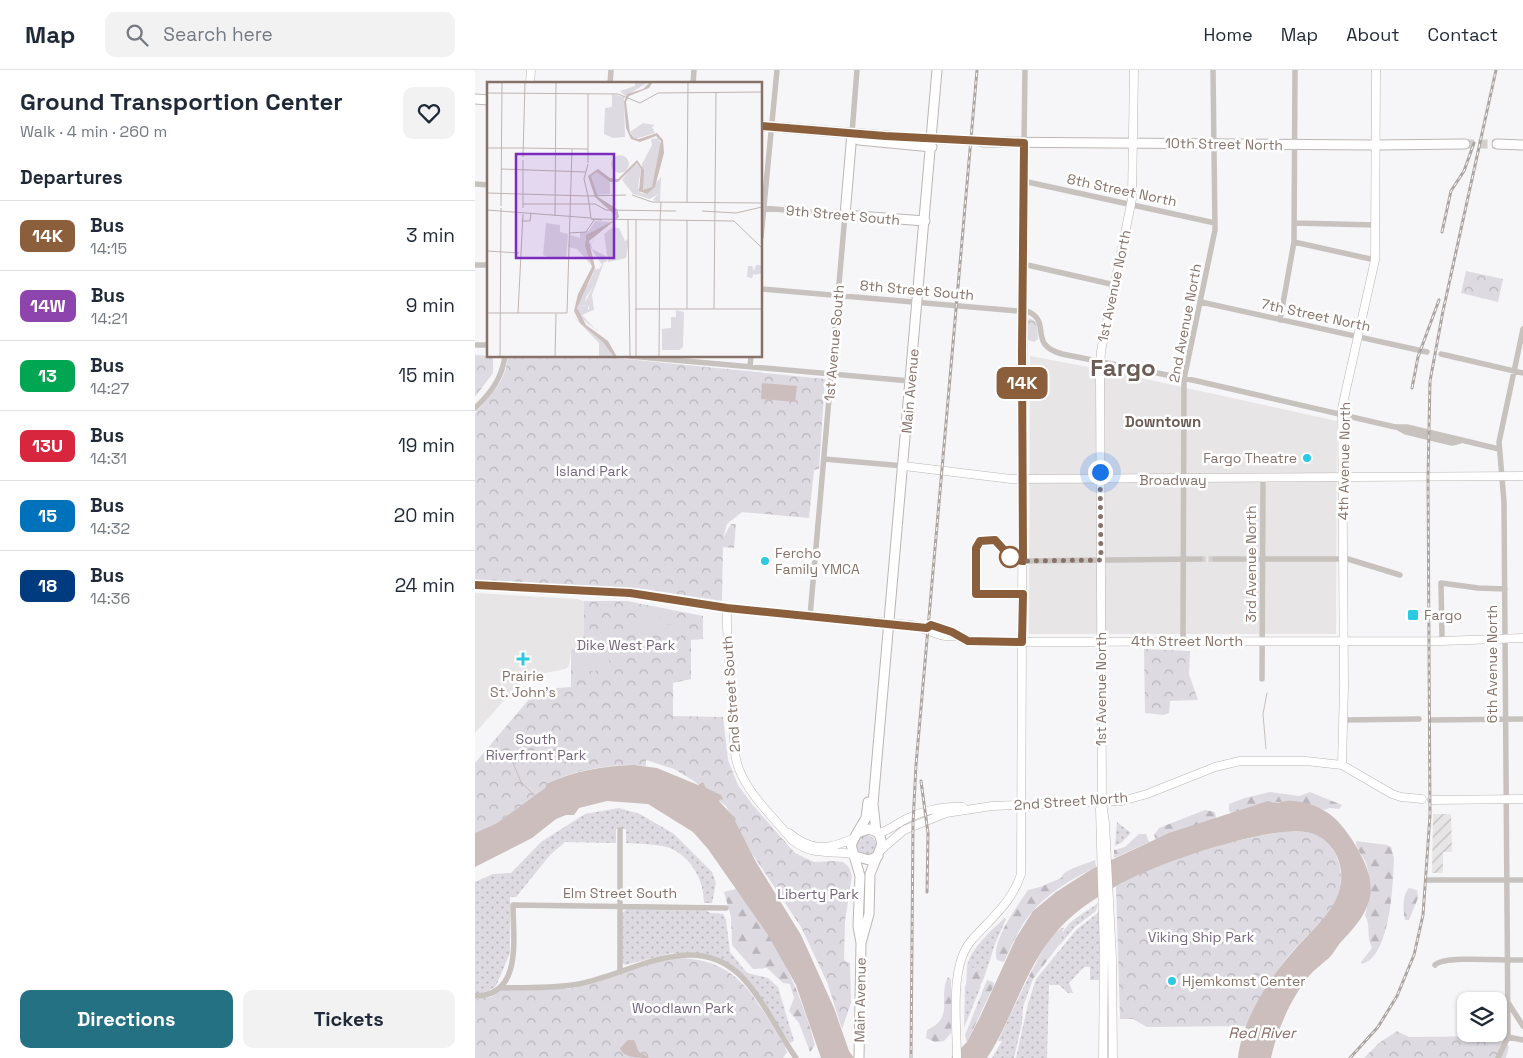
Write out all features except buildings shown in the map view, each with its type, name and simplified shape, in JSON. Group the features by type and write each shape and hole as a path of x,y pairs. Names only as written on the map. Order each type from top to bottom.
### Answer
{"main road":[{"name":"Main Avenue","path":"877,832 873,804 932,147 937,70"},
{"path":"763,126 924,139"},
{"path":"852,133 859,140 932,147"},
{"name":"1st Avenue South","path":"845,215 852,133"},
{"name":"10th Street North","path":"983,142 1465,144"},
{"path":"1497,144 1523,145"},
{"name":"9th Street South","path":"845,215 925,222"},
{"name":"Main Avenue","path":"854,836 863,823 868,810 876,726 881,711"},
{"path":"863,830 877,832 881,838 880,853 869,860 855,858 854,836 863,830"},
{"name":"Main Avenue","path":"859,1058 861,943 869,909 870,874 880,853"},
{"name":"Main Avenue","path":"855,858 860,882 858,926 861,943"}],"street":[{"path":"763,208 777,70"},
{"name":"1st Avenue South","path":"852,133 857,70"},
{"path":"957,1058 959,971 964,953 971,941 1016,890 1021,874 1022,312 1025,70"},
{"name":"1st Avenue North","path":"1113,1058 1102,823 1100,362 1131,206 1134,70"},
{"name":"2nd Avenue North","path":"1183,641 1184,379 1201,302 1215,223 1213,70"},
{"path":"1280,320 1294,242 1295,70"},
{"name":"4th Avenue North","path":"1342,765 1344,640 1342,415 1375,260 1376,70"},
{"name":"8th Street North","path":"1023,181 1215,223"},
{"name":"9th Street South","path":"763,208 845,215"},
{"name":"1st Avenue South","path":"810,616 845,215"},
{"path":"1294,223 1376,225"},
{"path":"1294,242 1375,260"},
{"path":"1023,264 1115,285"},
{"name":"8th Street South","path":"763,289 1022,312"},
{"name":"7th Street North","path":"1201,302 1427,352"},
{"path":"1022,312 1033,314 1037,318 1040,323 1042,341 1049,350 1342,415 1395,426 1407,426 1454,437 1460,441 1499,449"},
{"name":"6th Avenue North","path":"1507,992 1505,589 1502,477 1499,449 1513,371 1523,329"},
{"path":"1441,354 1523,373"},
{"path":"475,408 501,376 505,358"},
{"path":"669,358 910,381"},
{"path":"750,367 751,358"},
{"name":"Broadway","path":"823,459 904,466 1022,480 1263,480 1523,476"},
{"name":"3rd Avenue North","path":"1262,679 1263,480"},
{"path":"1023,561 1200,559"},
{"path":"1215,559 1343,559 1400,576"},
{"path":"1442,636 1441,583 1478,588 1505,589"},
{"name":"4th Street North","path":"475,585 630,593 727,608 927,628 950,637 957,636 979,642 1523,638"},
{"name":"2nd Street South","path":"727,608 726,637 736,763 743,778 792,840 801,848 819,853 831,853 855,858"},
{"name":"4th Street North","path":"1419,640 1442,636 1462,639"},
{"path":"1432,720 1523,719"},
{"path":"1344,720 1419,720"},
{"name":"2nd Street North","path":"880,853 904,830 936,816 975,808 1021,804 1122,801 1147,794 1215,767 1240,762 1306,761 1342,765 1392,794 1422,799"},
{"path":"1432,800 1523,798"},
{"name":"2nd Street North","path":"877,832 891,830 906,819 934,808 944,806 975,808"},
{"name":"2nd Street South","path":"780,825 794,836 816,847 829,848 854,836"},
{"path":"620,830 620,972"},
{"path":"1428,880 1523,880"},
{"name":"Elm Street South","path":"500,988 509,977 513,964 513,905 620,905 726,908"},
{"path":"475,996 491,994 500,988 581,984 671,956 703,956 715,960 740,976 793,1057"},
{"name":"1st Avenue North","path":"1103,1058 1108,957"},
{"path":"1435,965 1438,962 1453,960 1523,960"},
{"path":"1507,1001 1523,1026"},
{"name":"6th Avenue North","path":"1507,1001 1508,1037"},
{"path":"1498,1058 1508,1037 1523,1040"}],"shaded area":[{"path":"1030,356 1109,371 1337,421 1336,634 1029,634"},
{"name":"Prairie St. John's","path":"475,593 584,601 584,636 571,652 569,666 565,669 525,677 475,733"},
{"path":"1433,814 1451,814 1452,852 1443,852 1443,873 1432,873"}],"green space":[{"path":"1466,271 1503,279 1498,302 1461,293"},
{"path":"1030,318 1037,323 1038,339 1034,342 1028,340 1028,320"},
{"path":"475,355 487,356 487,358 493,358 493,373 475,397"},
{"name":"Island Park","path":"508,358 617,358 825,379 819,469 814,470 809,518 742,512 727,524 723,538 731,524 736,524 734,548 723,547 722,601 644,589 475,580 475,413 497,388 507,365"},
{"path":"584,601 627,601 703,616 703,639 691,640 691,679 673,683 673,716 723,717 728,760 738,785 752,804 795,853 814,862 843,862 849,867 852,876 845,921 844,960 850,963 851,1003 842,1029 827,982 801,927 751,852 726,806 694,781 674,769 646,760 646,766 607,766 569,774 546,784 545,788 497,823 475,833 475,763 531,697 545,689 571,687 571,652 584,636"},
{"path":"639,608 661,610 660,624 681,625 681,637 637,634"},
{"path":"606,633 610,633 609,670 575,672 575,652 595,637 601,637"},
{"path":"1144,649 1190,651 1189,674 1198,700 1170,701 1169,713 1164,715 1145,713"},
{"path":"1270,792 1299,796 1310,792 1342,805 1339,809 1330,808 1324,810 1299,803 1278,802 1232,813 1229,811 1229,804"},
{"path":"619,808 640,814 674,834 712,872 716,883 712,903 704,903 699,879 686,859 668,847 626,843 626,829 616,829 616,843 565,842 550,855 516,897 510,897 510,953 496,986 487,992 475,994 475,882 493,874 511,873 541,842 585,814"},
{"path":"1205,810 1215,812 1216,818 1156,839 1154,835 1159,828"},
{"path":"1117,822 1131,833 1115,846"},
{"name":"Viking Ship Park","path":"1288,831 1307,832 1318,836 1333,850 1338,860 1340,871 1341,882 1339,892 1335,903 1325,917 1290,954 1277,971 1246,1026 1147,1027 1133,1019 1120,1019 1116,887 1156,866 1177,858 1221,844"},
{"path":"1139,834 1146,834 1149,842 1114,858 1114,850 1125,847"},
{"path":"866,835 873,838 876,845 873,852 866,855 859,852 856,845 859,838"},
{"path":"1356,841 1387,845 1391,847 1394,858 1393,884 1385,934 1372,958 1362,964 1361,962 1372,948 1365,915 1369,896 1369,882 1368,869"},
{"path":"1095,860 1096,867 1062,886 1039,904 1020,929 1004,962 997,960 997,944 1001,934 1028,890 1061,878 1064,873 1071,869"},
{"path":"1409,888 1417,890 1418,898 1409,920 1405,920 1404,899"},
{"path":"736,889 762,924 784,963 809,1024 815,1045 810,1052 799,1023 789,1011 794,998 790,984 783,983 767,968 753,969 732,945 731,917 724,892"},
{"path":"1098,903 1096,911 1075,927 1059,946 1068,925"},
{"path":"627,909 702,909 711,913 723,914 726,920 730,952 747,973 768,978 778,987 794,1041 790,1043 751,985 707,955 672,953 625,965 622,963 622,913"},
{"path":"1099,912 1099,980 1090,980 1090,967 1084,967 1069,983 1073,993 1068,993 1059,985 1049,985 1047,1058 1016,1058 1028,1004 1036,979 1077,929"},
{"path":"1004,918 1006,919 995,944 984,978 973,968 967,966 969,959 977,946"},
{"path":"1064,927 1059,945 1033,979 1029,976 1043,949 1053,936"},
{"name":"Woodlawn Park","path":"670,958 693,959 712,964 728,972 741,982 763,1010 785,1046 787,1052 783,1058 475,1058 475,999 491,997 504,989 568,989 587,985"},
{"path":"967,966 973,968 984,978 979,988 971,990 966,987"},
{"path":"1029,976 1033,979 1023,1007 1022,1023 1014,1058 992,1058 1002,1041 998,1041"},
{"path":"948,977 951,980 951,1033 944,1041 935,1042 926,1038 927,1030 936,1025 941,1019 944,1006 945,984"},
{"path":"987,980 993,982 994,985 967,1042 965,1035"},
{"path":"965,984 966,987 981,986 964,1028"},
{"path":"1397,1031 1409,1037 1457,1036 1457,1042 1503,1042 1509,1046 1506,1058 1364,1058 1379,1043"}],"water":[{"path":"762,383 797,386 795,402 761,399"},
{"path":"634,765 657,768 698,785 703,782 706,788 721,795 723,800 720,799 719,801 732,815 756,862 801,935 834,1008 849,1051 854,1058 821,1058 796,985 768,935 708,849 693,832 648,804 607,801 579,808 574,815 566,815 556,819 532,838 475,867 475,833 497,823 545,788 546,784 589,770"},
{"name":"Red River","path":"1268,801 1275,803 1291,801 1305,803 1319,808 1333,817 1356,846 1364,861 1371,887 1370,898 1360,920 1330,956 1309,976 1296,994 1277,1036 1271,1058 1238,1058 1244,1030 1264,990 1281,966 1325,917 1338,896 1341,884 1340,864 1334,851 1325,841 1306,832 1268,834 1218,846 1169,862 1102,894 1074,914 1047,944 1028,976 1005,1026 987,1058 951,1058 967,1042 1016,938 1033,911 1056,892 1092,869 1169,833"},
{"path":"628,1040 634,1040 639,1052 650,1058 632,1057 624,1054 620,1048"}],"waterway":[{"path":"1266,749 1263,714 1267,693"},
{"path":"517,755 513,763 521,782 535,796"}],"tunnel":[{"path":"924,139 983,142"},
{"path":"1465,144 1497,144"},
{"path":"1200,559 1215,559"}],"railway":[{"path":"911,1058 913,823 916,765 977,70"},
{"path":"1350,1058 1378,1027 1397,996 1414,955 1423,915 1430,815 1428,477 1430,381 1443,311 1496,70"},
{"path":"1442,232 1451,191 1464,171 1474,143"},
{"path":"1412,388 1418,357 1439,300"},
{"path":"921,781 928,833 927,892"}],"bus line":[{"name":"14K","path":"475,585 630,593 727,608 927,628 931,625 952,632 968,641 1022,642 1023,594 976,594 976,544 980,541 995,540 999,542 1013,560 1023,561 1022,319 1024,298 1024,143 885,136 763,126"}],"place":[{"name":"Fargo Theatre","path":"1307,458"},
{"name":"Fercho Family YMCA","path":"765,561"},
{"name":"Fargo","path":"1413,615"},
{"name":"Prairie St. John's","path":"523,659"},
{"name":"Hjemkomst Center","path":"1172,981"}],"district":[{"name":"Fargo","path":"1123,367"},
{"name":"Downtown","path":"1163,421"}],"route":[{"path":"1010,557 1023,561 1101,560 1100,472"}],"park label":[{"name":"Dike West Park","path":"626,645"},
{"name":"South Riverfront Park","path":"536,748"},
{"name":"Liberty Park","path":"818,894"}]}
